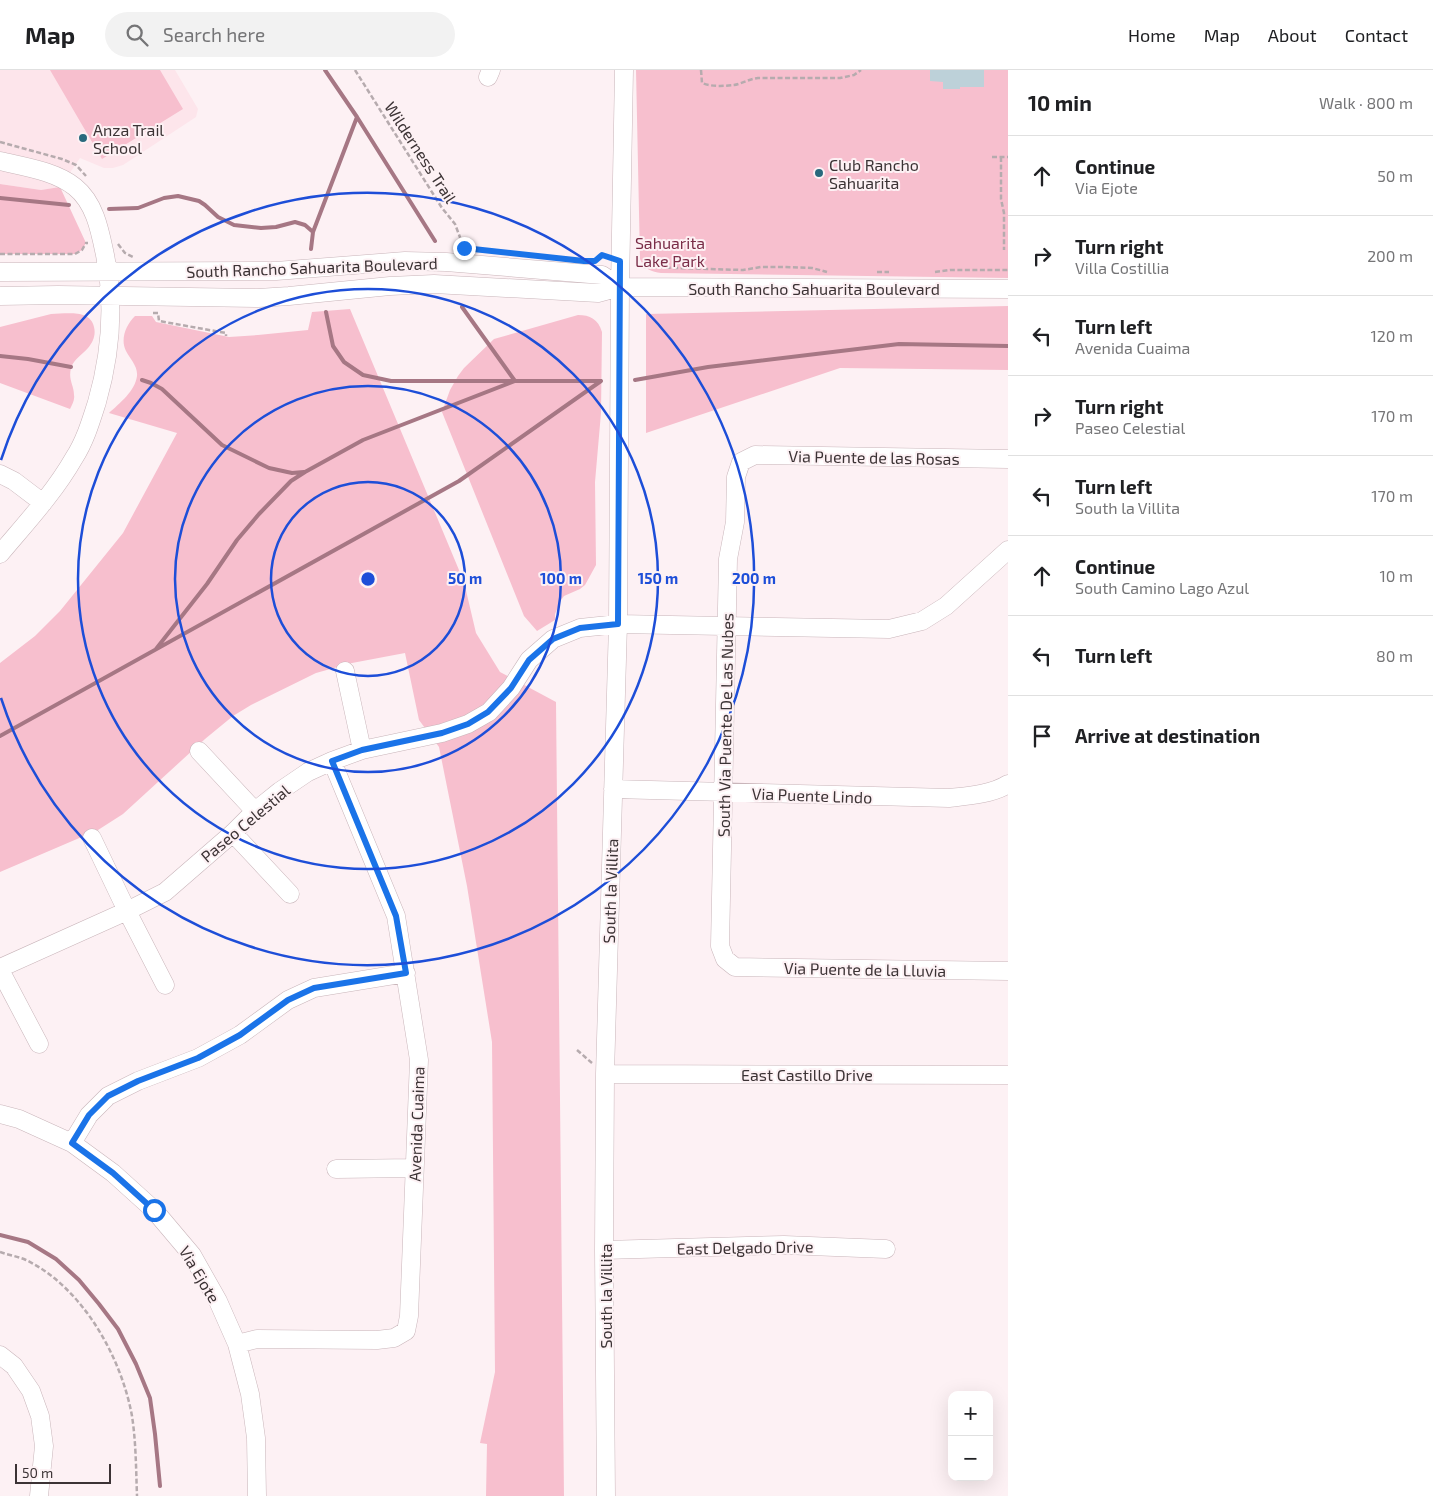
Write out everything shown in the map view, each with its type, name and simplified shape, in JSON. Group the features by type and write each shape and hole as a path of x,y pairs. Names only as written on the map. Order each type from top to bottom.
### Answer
{"street":[{"name":"South la Villita","path":"606,1496 605,1074 618,624 620,261 624,70"},
{"path":"0,161 54,175 69,182 80,191 98,223 111,296 110,333 104,377 88,430 75,457 43,503 0,554"},
{"name":"South Rancho Sahuarita Boulevard","path":"0,272 251,272 405,261 602,275 620,287"},
{"name":"South Rancho Sahuarita Boulevard","path":"0,296 258,298 298,296 380,286 434,284 598,293 620,287 1008,289"},
{"name":"Via Puente de las Rosas","path":"741,462 755,456 1008,459"},
{"name":"South Via Puente De Las Nubes","path":"725,959 720,946 728,559 736,522 736,477 741,462"},
{"path":"0,474 14,481 43,503"},
{"name":"Paseo Celestial","path":"0,969 165,892 255,811 308,772 362,750 442,733 468,724 488,712 511,688 529,660 553,639 580,628 618,624 889,629 922,621 946,606 1008,550"},
{"path":"345,671 362,750"},
{"path":"199,751 255,811"},
{"name":"Avenida Cuaima","path":"237,1344 257,1339 377,1340 394,1338 406,1331 410,1316 419,1060 396,916 332,761"},
{"name":"Via Puente Lindo","path":"613,790 949,798 981,794 1008,784"},
{"path":"233,832 290,894"},
{"path":"92,838 165,985"},
{"name":"Via Puente de la Lluvia","path":"725,959 736,967 1008,970"},
{"path":"0,969 39,1044"},
{"path":"72,1143 89,1115 108,1096 138,1081 198,1058 215,1049 240,1035 288,1000 314,988 406,973"},
{"name":"East Castillo Drive","path":"605,1074 1008,1076"},
{"name":"Via Ejote","path":"0,1114 19,1119 72,1143 113,1173 154,1210 192,1255 218,1301 237,1344 250,1394 254,1429 257,1496"},
{"path":"336,1169 414,1168"},
{"name":"East Delgado Drive","path":"604,1250 784,1245 886,1249"},
{"path":"0,1355 14,1366 31,1391 40,1416 44,1446 38,1496"}],"path":[{"name":"Wilderness Trail","path":"355,70 442,208 455,224 464,248"},
{"path":"701,70 702,83 708,85 734,85 758,78 840,78 861,70"},
{"path":"0,142 70,162 80,168 88,178"},
{"path":"992,157 1008,157"},
{"path":"1001,157 1004,250"},
{"path":"0,254 74,254 82,250 86,243"},
{"path":"118,244 125,253 138,257"},
{"path":"456,248 472,249"},
{"path":"620,261 643,267 660,268 743,270 761,267 792,267 832,272"},
{"path":"928,272 1008,270"},
{"path":"151,313 158,313 159,321 221,334 226,333 226,336"},
{"path":"0,1252 25,1259 50,1276 80,1303 101,1333 120,1375 132,1415 137,1496"}],"shaded area":[{"name":"Anza Trail School","path":"0,70 175,70 198,109 196,117 123,165 104,168 80,158 60,187 41,190 0,184"}],"green space":[{"path":"50,70 160,70 183,109 102,159"},
{"name":"Club Rancho Sahuarita","path":"636,70 1008,70 1008,278 654,272 644,265 640,259"},
{"path":"0,184 41,190 60,187 86,243 82,250 75,254 0,254"},
{"path":"1008,306 1008,370 840,368 646,433 646,314"},
{"path":"350,309 464,582 476,633 500,672 556,702 564,1496 486,1496 487,1444 480,1443 495,1372 492,1042 467,886 439,747 419,720 405,653 352,663 316,673 251,705 233,716 205,739 123,814 98,830 0,872 0,663 35,636 60,611 123,533 177,433 109,413 130,392 136,381 137,372 135,366 124,346 125,332 129,324 135,316 152,316 156,322 229,337 308,330 312,312"},
{"path":"70,313 83,315 92,321 95,330 91,343 71,368 70,376 74,397 70,409 0,383 0,327 51,314"},
{"path":"578,315 593,319 602,332 601,413 595,482 596,565 585,585 564,596 561,600 555,614 555,620 537,631 524,616 442,412 450,390 458,376 494,339"}],"building":[{"path":"930,70 984,70 984,87 943,89 943,82 930,81"}],"waterway":[{"path":"311,249 313,232 357,117 325,70"},
{"path":"357,117 435,241"},
{"path":"109,209 138,208 164,198 178,196 199,201 218,217 234,225 261,228 276,227 295,222 305,225 313,232"},
{"path":"0,198 69,205"},
{"path":"156,649 207,584 237,540 291,481 363,440 515,381 462,307"},
{"path":"326,312 333,346 344,362 363,375 391,381 601,381"},
{"path":"635,380 708,367 899,344 1008,346"},
{"path":"0,356 71,367"},
{"path":"142,380 162,389 222,445 269,468 292,473 304,472"},
{"path":"0,736 459,481 601,381"},
{"path":"0,1235 28,1242 56,1259 79,1280 118,1329 136,1364 150,1398 160,1486"}],"place":[{"name":"Anza Trail School","path":"83,138"},
{"name":"Club Rancho Sahuarita","path":"819,173"}],"route":[{"path":"154,1210 113,1173 72,1143 89,1115 108,1096 138,1081 198,1058 240,1035 288,1000 314,988 406,973 396,916 332,761 362,750 442,733 468,724 488,712 511,688 529,660 553,639 580,628 618,624 620,261 602,255 600,259 595,261 584,261 464,248"}],"park label":[{"name":"Sahuarita Lake Park","path":"670,251"}]}
